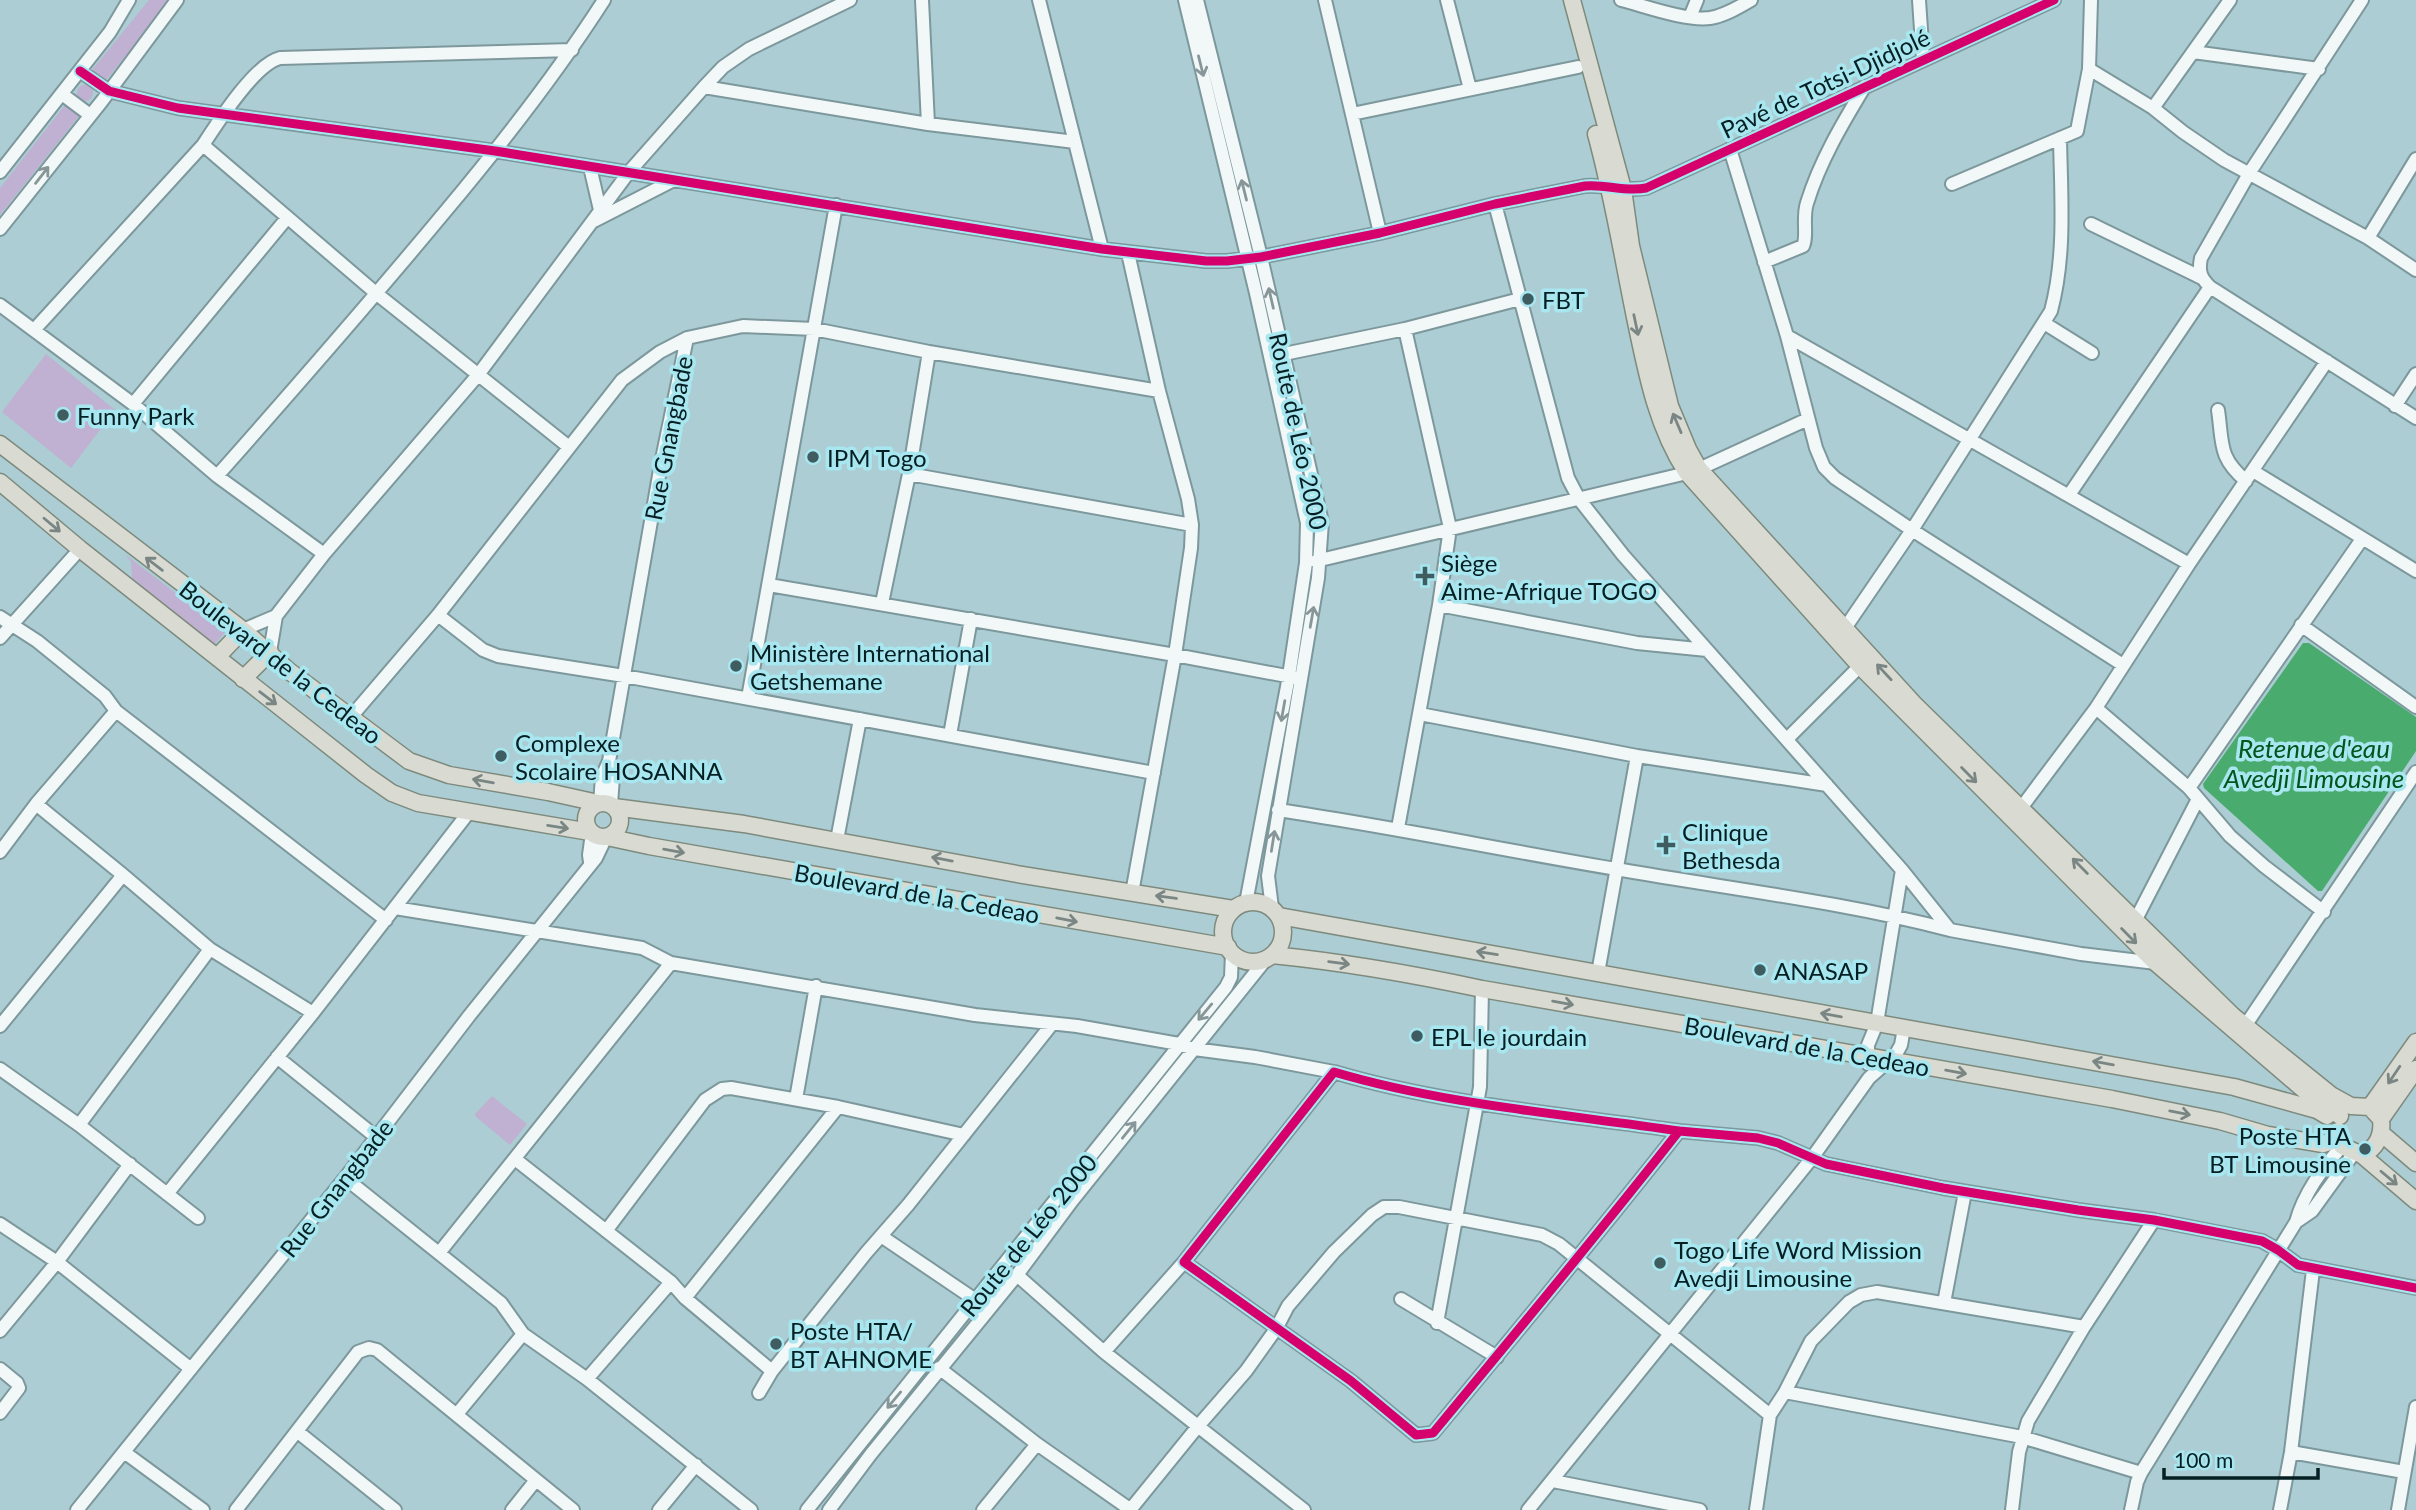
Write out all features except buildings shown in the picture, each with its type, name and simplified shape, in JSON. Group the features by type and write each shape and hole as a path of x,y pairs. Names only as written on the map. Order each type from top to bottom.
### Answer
{"main road":[{"path":"1561,0 1578,67 1616,188"},
{"path":"1572,0 1670,406 1688,449 1693,471 1840,635 2245,1026 2331,1095 2347,1134 2370,1151 2377,1120 2416,1042"},
{"name":"Boulevard de la Cedeao","path":"0,444 243,630 289,671 409,761 449,775 606,804 734,822 1132,893 1240,906"},
{"name":"Boulevard de la Cedeao","path":"0,482 243,679 392,793 418,803 1230,950"},
{"path":"217,657 243,630"},
{"path":"1840,635 1860,666 2156,963 2310,1096 2416,1201"},
{"path":"243,679 270,652"},
{"path":"606,804 620,818 620,824 613,834 599,835 587,827 586,816 592,806 606,804"},
{"path":"1255,902 1275,912 1282,924 1282,941 1269,957 1249,961 1230,950 1224,927 1227,917 1240,906 1255,902"},
{"name":"Boulevard de la Cedeao","path":"1269,957 1334,961 1428,977 1482,989 2126,1102 2220,1121 2269,1135 2323,1144 2347,1134 2317,1110 2172,1076 1275,912"},
{"path":"2266,1096 2276,1088 2277,1068"},
{"path":"2347,1134 2377,1120 2416,1069"},
{"path":"2377,1120 2416,1163"}],"street":[{"path":"0,172 110,32 129,0"},
{"path":"0,229 177,0"},
{"path":"217,476 377,293 495,151 572,50 604,0"},
{"path":"270,652 276,616 324,554 478,375 629,172 704,87 723,67 749,49 850,0"},
{"path":"922,0 928,124"},
{"path":"1039,0 1102,249"},
{"name":"Route de Léo 2000","path":"1185,0 1307,523 1295,678 1268,876 1275,912"},
{"name":"Route de Léo 2000","path":"1197,0 1261,257 1322,522 1321,559 1240,906"},
{"path":"1325,0 1380,233"},
{"path":"1447,0 1470,89"},
{"path":"1621,0 1690,17 1710,18 1729,12 1751,0"},
{"path":"1690,17 1696,0"},
{"path":"1919,0 1923,59"},
{"name":"Pavé de Totsi-Djidjolé","path":"109,91 178,108 495,151 1102,249 1206,261 1261,257 1585,186 1646,188 2054,0"},
{"path":"1952,184 2077,131 2089,69 2091,0"},
{"path":"2153,108 2230,0"},
{"path":"2206,283 2199,269 2201,258 2250,172 2362,0"},
{"path":"34,330 202,145 224,113 263,66 280,58 572,50"},
{"path":"2193,52 2319,69"},
{"path":"1352,114 1578,67"},
{"path":"2089,69 2153,108 2224,160 2368,238 2416,270"},
{"path":"80,71 109,91"},
{"path":"1764,262 1803,246 1806,241 1803,223 1805,208 1817,173 1865,85"},
{"path":"704,87 928,124 1075,142"},
{"path":"62,94 90,115"},
{"path":"1840,635 1912,530 2051,311 2058,285 2061,254 2060,138"},
{"path":"202,145 377,293 569,447"},
{"path":"1730,149 1787,335 1816,448 1824,467 1835,478 1912,530 2123,665"},
{"path":"2368,238 2416,159"},
{"path":"590,167 600,210"},
{"path":"591,222 674,179"},
{"path":"1495,204 1568,478 1579,499 1614,544 1902,870 1950,930"},
{"path":"748,698 836,205"},
{"path":"133,404 287,218"},
{"path":"2091,224 2206,283 2416,418"},
{"path":"1128,253 1158,391 1188,499 1192,525 1175,655 1132,893"},
{"path":"2069,495 2206,283"},
{"path":"1284,354 1405,329 1520,299"},
{"path":"0,305 133,404 217,476 324,554"},
{"path":"2044,323 2092,354"},
{"name":"Rue Gnangbade","path":"606,804 613,777 609,761 661,464 687,338 743,326 814,329 929,352 1158,391"},
{"path":"1398,828 1439,605 1450,528 1405,329"},
{"path":"1787,335 2189,564"},
{"path":"350,718 438,615 622,380 660,352 687,338"},
{"path":"882,603 909,474 929,352"},
{"path":"2021,808 2096,708 2189,564 2327,361"},
{"path":"2395,406 2416,374"},
{"path":"2218,410 2226,460 2231,467 2416,571"},
{"path":"1306,563 1693,471 1808,419"},
{"path":"909,474 1192,525"},
{"path":"2189,788 2362,539"},
{"path":"0,639 5,622 80,549"},
{"path":"769,584 1295,678"},
{"path":"1439,605 1637,642 1707,650"},
{"path":"438,615 490,654 748,698 1154,773"},
{"path":"243,630 276,616"},
{"path":"950,735 971,619"},
{"path":"5,622 37,641 96,688 116,710 386,920"},
{"path":"2301,625 2416,707"},
{"path":"1787,739 1860,666"},
{"path":"2096,708 2189,788 2230,836 2324,912"},
{"path":"0,852 36,804 116,710"},
{"path":"1420,714 1637,756 1827,785"},
{"path":"837,840 860,719"},
{"path":"1598,973 1637,756"},
{"path":"2245,1026 2416,773"},
{"path":"2134,920 2198,799"},
{"path":"36,804 210,949 313,1013"},
{"path":"1278,810 1398,828 1618,870 1895,915 1950,930 2081,954 2156,963"},
{"path":"167,1194 313,1013 469,812"},
{"name":"Rue Gnangbade","path":"77,1510 345,1178 590,862 589,852 599,835"},
{"path":"1868,1078 1867,1056 1871,1033 1877,1023 1902,870"},
{"path":"0,1026 123,874"},
{"path":"395,908 642,948 671,963 966,1014 1052,1024 1255,1057 1334,1072 1370,1083 1478,1102 1679,1131 1758,1138 1778,1143 1826,1164 1965,1192 2154,1220 2262,1241 2298,1265 2314,1270 2416,1288"},
{"path":"79,1125 210,949"},
{"name":"Route de Léo 2000","path":"807,1510 1226,987 1231,977 1230,950"},
{"name":"Route de Léo 2000","path":"832,1509 939,1368 1017,1275 1072,1201 1269,957"},
{"path":"439,1253 671,963"},
{"path":"796,1099 816,986"},
{"path":"1437,1323 1478,1102 1482,989"},
{"path":"759,1393 772,1371 1052,1024"},
{"path":"1528,1510 1812,1158 1868,1078 1890,1060 1901,1045 1904,1028"},
{"path":"277,1057 376,1138"},
{"path":"0,1069 79,1125 198,1218"},
{"path":"1104,1352 1184,1262 1334,1072"},
{"path":"606,1231 710,1096 722,1089 731,1088 796,1099 964,1135"},
{"path":"685,1298 838,1107"},
{"path":"1184,1262 1351,1381 1416,1436 1433,1433 1578,1259 1679,1131"},
{"path":"2131,1510 2141,1473 2296,1222 2312,1211 2347,1134"},
{"path":"515,1159 671,1282 685,1298 772,1371"},
{"path":"0,1331 57,1262 130,1164"},
{"path":"345,1178 501,1303 523,1334 587,1379 751,1510"},
{"path":"1944,1303 1965,1192"},
{"path":"939,1368 1037,1444 1130,1510 1246,1371 1276,1329 1288,1306 1334,1252 1372,1215 1384,1207 1399,1207 1542,1235 1559,1244 1770,1415"},
{"path":"2012,1510 2022,1437 2034,1410 2154,1220"},
{"path":"0,1224 57,1262 191,1368"},
{"path":"881,1236 976,1301"},
{"path":"2280,1510 2291,1452 2314,1270"},
{"path":"1017,1275 1104,1352 1304,1510"},
{"path":"587,1379 671,1282"},
{"path":"1756,1510 1770,1415 1815,1335 1849,1302 1861,1295 1877,1292 2084,1327"},
{"path":"1401,1299 1497,1357"},
{"path":"457,1414 523,1334"},
{"path":"236,1510 358,1352 369,1348 377,1350 573,1510"},
{"path":"0,1369 17,1383 19,1388 0,1413"},
{"path":"1785,1392 2022,1437 2141,1473"},
{"path":"2398,1510 2416,1407"},
{"path":"298,1432 395,1510"},
{"path":"983,1510 1037,1444"},
{"path":"124,1452 203,1510"},
{"path":"2291,1452 2404,1472"},
{"path":"659,1510 696,1465"},
{"path":"512,1510 536,1480"},
{"path":"1553,1481 1700,1510"}],"shaded area":[{"path":"149,0 171,0 105,81 92,70"},
{"path":"85,85 91,87 91,99 85,101 79,99 77,93 79,87"},
{"path":"65,105 79,116 0,215 0,188"},
{"path":"46,354 115,410 71,468 2,412"},
{"path":"126,555 225,632 215,644 132,579 131,562"},
{"path":"492,1096 527,1124 510,1145 476,1117 475,1114"}],"water":[{"name":"Retenue d'eau Avedji Limousine","path":"2303,643 2309,643 2416,717 2416,751 2322,891 2318,891 2204,788 2203,784"}],"cycle path":[{"path":"80,71 109,91 178,108 495,151 1102,249 1227,261 1261,257 1380,233 1495,204 1585,186 1646,188 2054,0"},
{"path":"1679,1131 1462,1101 1334,1072 1184,1262 1351,1381 1416,1435 1433,1433 1679,1131 1758,1138 1778,1143 1826,1164 1943,1188 2154,1220 2262,1241 2298,1265 2416,1288"}],"place":[{"name":"FBT","path":"1528,299"},
{"name":"Funny Park","path":"63,415"},
{"name":"IPM Togo","path":"813,457"},
{"name":"Siège Aime-Afrique TOGO","path":"1425,576"},
{"name":"Ministère International Getshemane","path":"736,666"},
{"name":"Complexe Scolaire HOSANNA","path":"501,756"},
{"name":"Clinique Bethesda","path":"1666,845"},
{"name":"ANASAP","path":"1760,970"},
{"name":"EPL le jourdain","path":"1417,1036"},
{"name":"Poste HTA BT Limousine","path":"2365,1149"},
{"name":"Togo Life Word Mission Avedji Limousine","path":"1660,1263"},
{"name":"Poste HTA/ BT AHNOME","path":"776,1344"}]}
